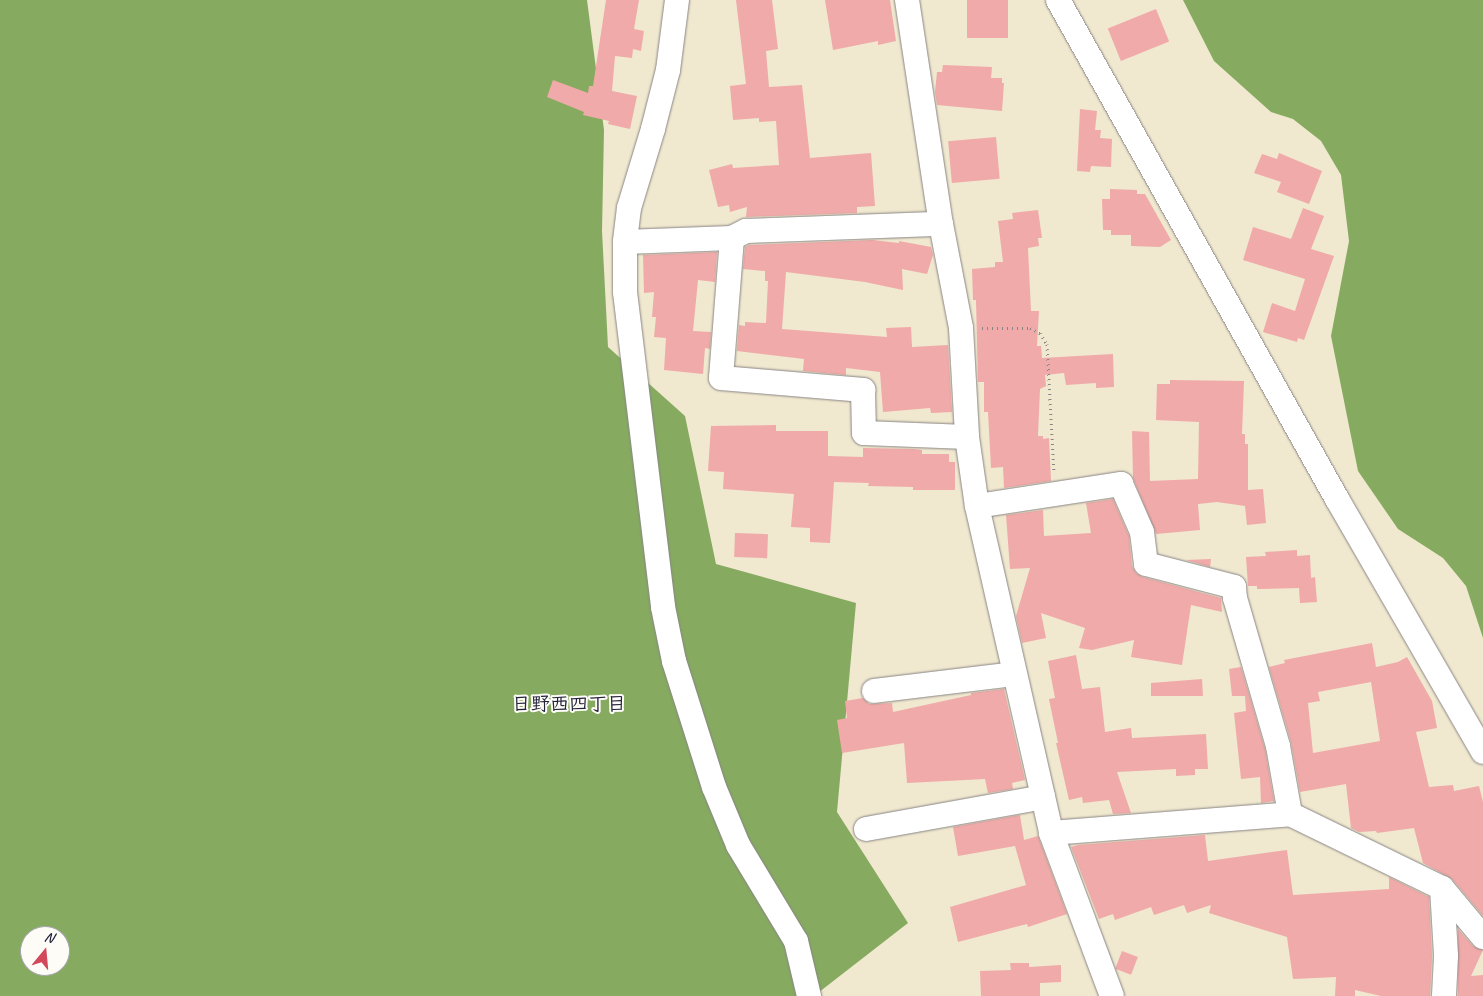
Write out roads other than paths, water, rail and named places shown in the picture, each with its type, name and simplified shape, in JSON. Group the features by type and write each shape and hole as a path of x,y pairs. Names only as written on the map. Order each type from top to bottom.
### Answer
{"street":[{"path":"677,0 668,70 653,129 628,208 625,242 626,292 662,597 674,662 714,787 738,845 796,941 809,996"},
{"path":"907,0 941,224 961,328 967,437 977,506 1051,833 1112,996"},
{"path":"1058,0 1337,499 1483,752"},
{"path":"625,242 732,238 746,231 941,224"},
{"path":"732,238 721,378 862,390 864,433 967,437"},
{"path":"977,506 1121,484 1142,532 1146,564 1234,587 1235,598 1278,746 1290,814"},
{"path":"874,691 1014,674"},
{"path":"866,829 1043,797"},
{"path":"1051,833 1290,814 1442,888 1483,937"},
{"path":"1442,888 1446,956 1444,996"}],"district":[{"name":"日野西四丁目","path":"569,705"}]}
